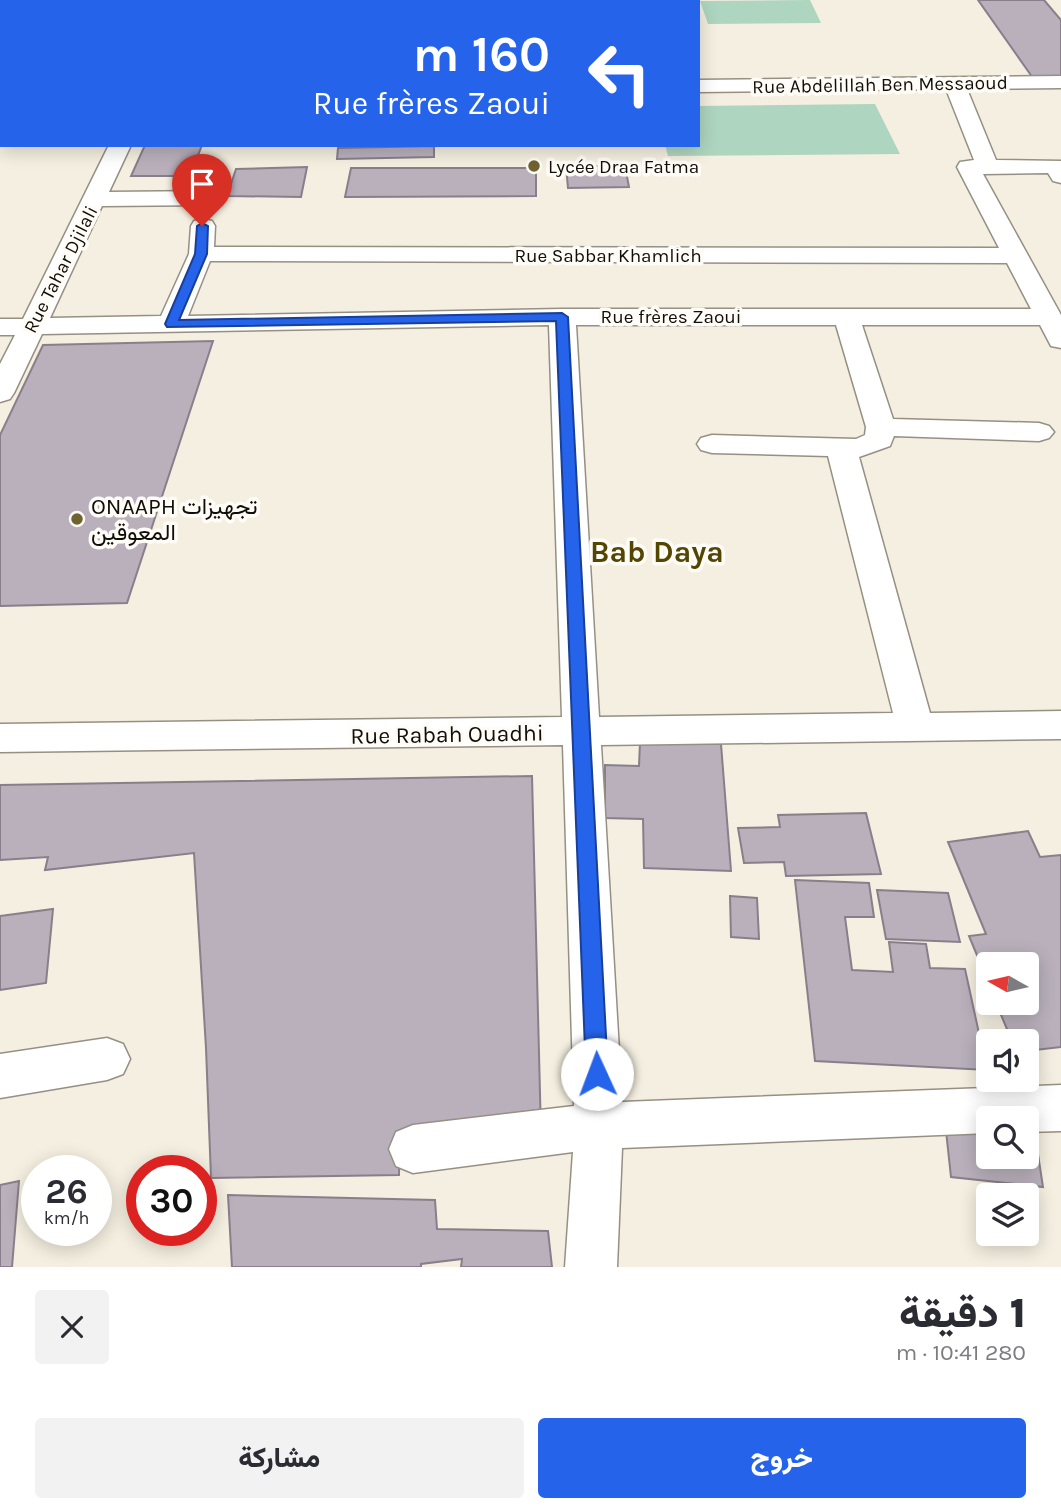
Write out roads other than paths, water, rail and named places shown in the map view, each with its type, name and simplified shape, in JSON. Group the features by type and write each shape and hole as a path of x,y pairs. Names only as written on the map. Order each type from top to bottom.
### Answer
{"street":[{"name":"Rue Abdelillah Ben Messaoud","path":"700,86 1061,82"},
{"path":"954,83 988,167"},
{"name":"Rue Tahar Djilali","path":"0,393 119,147"},
{"path":"1060,172 1055,166 968,167 1061,340"},
{"path":"95,199 212,198"},
{"path":"171,324 201,254 202,226"},
{"name":"Rue Sabbar Khamlich","path":"201,254 1016,256"},
{"path":"712,444 860,448 879,440 881,427 846,316"},
{"path":"562,317 599,1126 592,1267"},
{"name":"Rue frères Zaoui","path":"0,327 562,317 1048,317"},
{"path":"881,427 1039,432"},
{"path":"841,447 915,727"},
{"name":"Rue Rabah Ouadhi","path":"0,738 1061,725"},
{"path":"0,1076 107,1059"},
{"path":"413,1149 599,1126 1061,1108"}],"place":[{"name":"Lycée Draa Fatma","path":"534,166"},
{"name":"ONAAPH تجهيزات المعوقين","path":"77,519"}],"district":[{"name":"Bab Daya","path":"657,552"}]}
